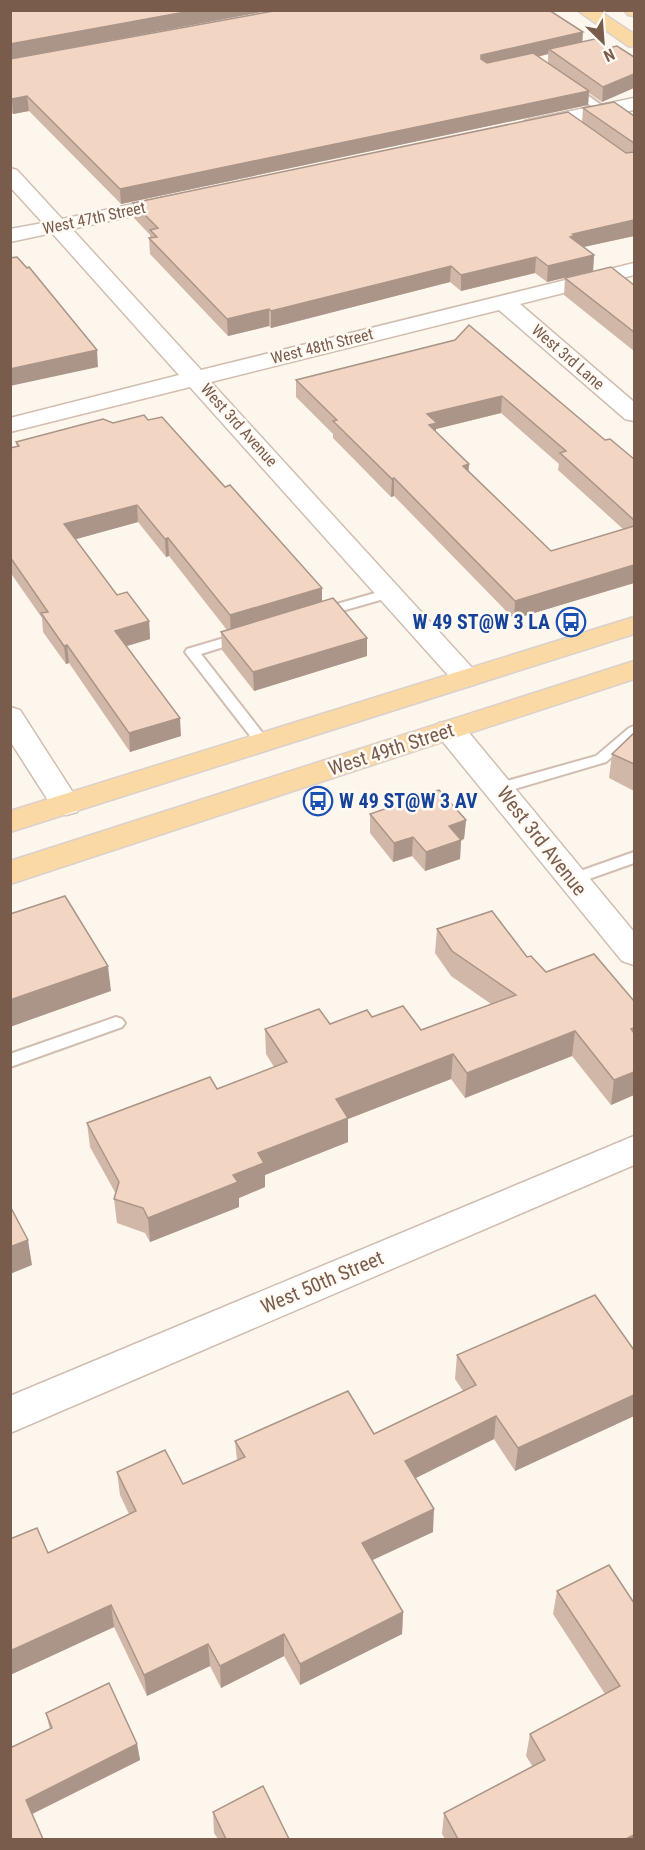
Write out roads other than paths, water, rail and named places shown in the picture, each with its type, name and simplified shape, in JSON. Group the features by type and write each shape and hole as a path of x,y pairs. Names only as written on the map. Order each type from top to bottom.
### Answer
{"main road":[{"path":"585,10 634,42"},
{"path":"10,822 634,625"},
{"path":"331,721 374,719 450,730 455,711 474,694 534,657"},
{"name":"West 49th Street","path":"10,873 633,673"}],"street":[{"path":"518,128 568,122 603,110 634,104"},
{"name":"West 3rd Avenue","path":"10,174 466,678"},
{"name":"West 47th Street","path":"10,236 195,197"},
{"name":"West 48th Street","path":"10,425 634,269"},
{"name":"West 3rd Lane","path":"502,301 634,414"},
{"path":"10,716 66,805"},
{"name":"West 3rd Avenue","path":"450,730 501,788 572,880 634,953"},
{"name":"West 50th Street","path":"10,1414 634,1150"}],"lane":[{"path":"560,80 603,110"},
{"path":"302,619 389,593"},
{"path":"258,632 192,652 263,743"},
{"path":"501,788 602,759 634,731"},
{"path":"572,880 634,857"},
{"path":"10,1061 116,1023"}],"place":[{"name":"W 49 ST@W 3 LA","path":"571,622"},
{"name":"W 49 ST@W 3 AV","path":"318,801"}]}
